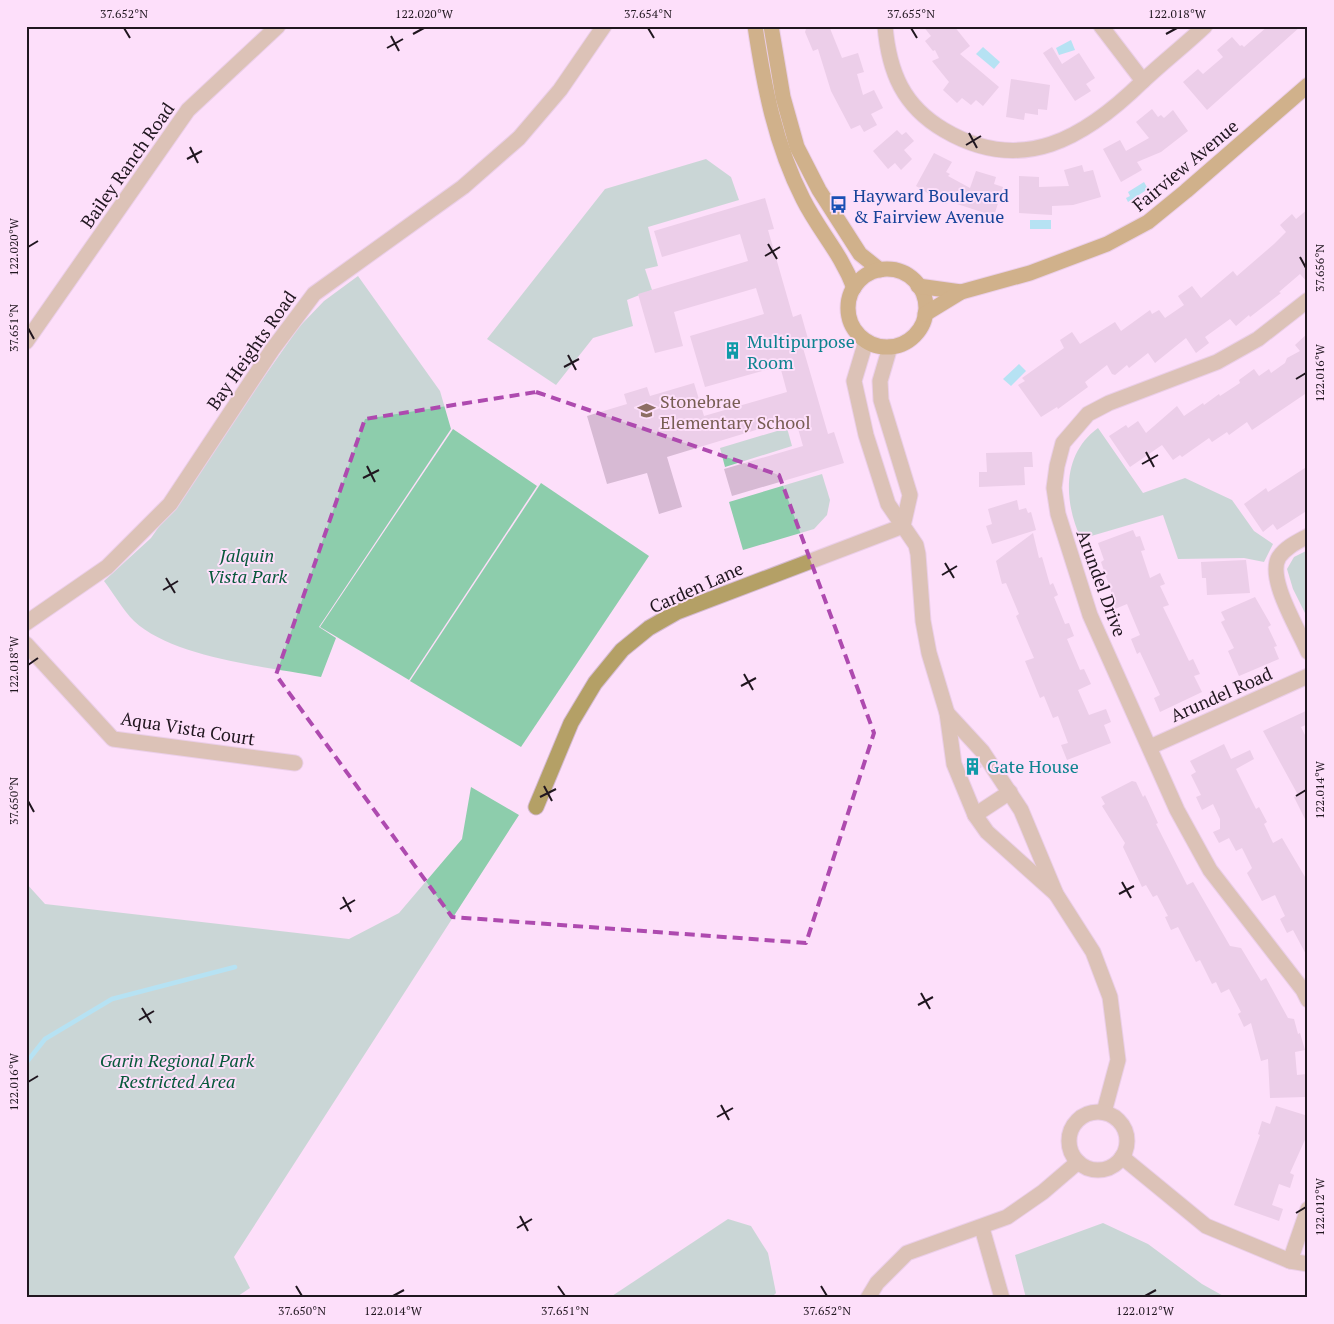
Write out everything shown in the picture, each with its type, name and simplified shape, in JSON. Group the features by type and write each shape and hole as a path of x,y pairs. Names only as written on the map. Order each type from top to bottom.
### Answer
{"main road":[{"path":"755,26 768,101 782,152 804,200 845,264 854,288"},
{"path":"771,26 783,97 796,147 819,190 860,254 880,270"},
{"name":"Fairview Avenue","path":"925,314 961,292 1030,274 1107,244 1148,222 1186,192 1308,85"},
{"path":"880,270 902,273 918,286 923,295 925,314 921,326 913,337 903,344 890,347 878,346 866,341 851,323 848,311 849,299 854,288 865,276 880,270"},
{"name":"Fairview Avenue","path":"918,286 961,292"}],"street":[{"name":"Bailey Ranch Road","path":"26,342 188,110 278,26"},
{"name":"Bay Heights Road","path":"26,623 107,567 170,504 272,350 314,294 463,187 519,138 560,90 604,26"},
{"path":"885,26 887,52 896,81 915,108 936,125 958,138 989,148 1021,150 1051,145 1095,123 1206,26"},
{"path":"1101,26 1140,85"},
{"name":"Arundel Drive","path":"1308,300 1258,339 1217,362 1109,403 1088,414 1063,443 1054,488 1058,514 1090,616 1177,810 1210,870 1308,1000"},
{"path":"866,341 854,381 866,435 888,504 916,545 923,621 929,654 947,713 954,764 975,815 988,832 1056,894"},
{"path":"890,347 880,381 881,400 910,495 903,526"},
{"name":"Carden Lane","path":"536,807 570,723 596,683 622,650 649,628 677,612 903,526"},
{"path":"1308,536 1290,545 1279,557 1275,576 1308,652"},
{"name":"Aqua Vista Court","path":"26,644 113,739 295,763"},
{"name":"Arundel Road","path":"1150,747 1308,676"},
{"path":"947,713 982,751 1010,792 1027,821 1056,894 1093,952 1110,997 1118,1060 1104,1112"},
{"path":"975,815 1010,792"},
{"path":"1104,1112 1112,1115 1123,1127 1127,1142 1122,1158 1109,1168 1101,1170 1093,1170 1078,1162 1070,1148 1070,1131 1074,1124 1088,1114 1104,1112"},
{"path":"1122,1158 1206,1226 1290,1261 1308,1264"},
{"path":"868,1298 877,1283 907,1254 982,1228 1007,1217 1043,1192 1078,1162"},
{"path":"1290,1261 1308,1209"},
{"path":"982,1228 1002,1298"}],"highlighted area":[{"path":"536,392 779,475 874,733 806,943 452,917 276,675 365,419"}],"green space":[{"path":"706,159 731,177 739,200 648,227 658,266 645,269 652,290 627,300 633,326 593,338 556,385 487,339 605,189"},
{"name":"Jalquin Vista Park","path":"358,276 440,391 451,429 319,627 336,638 321,677 223,659 172,644 151,634 130,617 104,581 151,538 299,327 324,301"},
{"path":"787,428 792,446 725,467 720,448"},
{"path":"1098,428 1143,493 1185,478 1232,500 1254,531 1273,544 1264,562 1244,558 1178,559 1163,515 1081,539 1071,510 1069,480 1077,452 1086,439"},
{"path":"453,429 537,486 409,680 320,627"},
{"path":"822,474 830,500 827,515 814,529 743,550 729,502"},
{"path":"541,483 649,556 521,747 410,681"},
{"path":"1308,550 1308,619 1293,589 1287,569 1294,557"},
{"name":"Garin Regional Park Restricted Area","path":"471,787 519,815 234,1257 250,1288 235,1298 26,1298 26,883 45,904 349,939 399,913 462,839"},
{"path":"728,1219 751,1226 768,1253 776,1293 771,1298 609,1298"},
{"path":"1103,1223 1148,1244 1202,1284 1227,1298 1026,1298 1015,1255"}],"shaded area":[{"path":"1071,40 1075,50 1059,55 1056,48"},
{"path":"983,47 1000,62 994,69 976,54"},
{"path":"1144,182 1148,189 1128,202 1126,198 1130,196 1128,192"},
{"path":"1030,220 1051,220 1051,229 1030,229"},
{"path":"1019,364 1026,371 1011,386 1003,379"}],"building":[{"path":"807,26 829,26 842,58 858,53 864,72 857,74 863,95 874,90 883,108 871,114 877,125 864,132 860,125 851,129 831,91 818,49 813,51 805,32"},
{"path":"923,26 954,26 970,46 960,54 999,87 983,106 976,100 971,105 962,98 957,103 943,90 949,82 932,61 939,58 935,50 933,51 925,41 931,36"},
{"path":"1268,26 1301,26 1207,110 1183,82 1198,69 1203,74 1223,57 1217,50 1232,37 1240,46 1244,47"},
{"path":"1052,47 1062,64 1079,53 1095,78 1086,84 1091,91 1075,101 1043,53"},
{"path":"1011,79 1050,85 1047,110 1038,109 1038,115 1025,113 1024,120 1006,117"},
{"path":"1152,109 1158,117 1161,115 1164,118 1173,110 1188,131 1161,152 1137,162 1142,170 1121,182 1103,149 1120,140 1126,151 1149,138 1136,122"},
{"path":"897,130 902,135 906,132 914,141 904,150 912,159 901,170 895,163 888,169 873,151"},
{"path":"934,153 952,162 946,172 950,174 948,176 970,188 976,171 996,177 994,184 1003,187 994,216 948,201 946,204 916,186"},
{"path":"1082,165 1084,172 1093,170 1101,197 1073,205 1052,206 1052,215 1019,213 1019,176 1039,177 1039,187 1069,186 1064,170"},
{"path":"765,198 774,229 768,230 793,317 801,314 810,346 803,348 828,434 834,432 844,463 732,496 724,469 803,446 795,418 667,457 682,507 659,514 647,473 607,484 587,416 627,404 624,394 647,387 650,396 694,383 704,416 787,392 780,366 705,387 690,336 764,314 756,288 674,312 683,346 655,353 638,294 748,261 740,234 662,257 654,231"},
{"path":"1308,209 1308,283 1300,274 1279,292 1281,293 1250,317 1249,315 1236,326 1230,319 1205,337 1209,343 1196,353 1186,338 1155,363 1148,353 1129,368 1127,365 1115,375 1112,374 1107,365 1085,382 1088,387 1058,409 1057,407 1041,417 1018,385 1025,381 1022,378 1064,348 1060,340 1072,332 1080,344 1115,322 1121,331 1150,310 1152,314 1159,310 1165,318 1184,305 1178,296 1192,286 1201,298 1233,271 1237,276 1274,244 1286,232 1280,225 1292,214 1296,219"},
{"path":"1308,333 1308,392 1252,430 1247,422 1229,435 1227,432 1212,442 1209,438 1182,457 1180,455 1173,460 1162,445 1130,467 1109,436 1126,425 1128,428 1138,421 1146,433 1177,406 1184,416 1203,403 1204,405 1219,394 1220,396 1240,383 1239,380 1254,369 1259,376 1269,369 1271,373 1285,363 1287,358 1300,351 1295,345"},
{"path":"1032,452 1033,467 1024,467 1025,485 979,487 979,472 987,472 986,453"},
{"path":"1308,466 1308,510 1277,530 1273,524 1263,532 1244,504 1266,488 1268,492"},
{"path":"1017,500 1019,510 1026,508 1028,513 1031,512 1036,530 992,544 986,526 992,524 988,509"},
{"path":"1133,530 1136,537 1140,536 1145,550 1141,551 1150,578 1160,573 1165,584 1160,586 1169,605 1163,607 1189,661 1193,659 1200,674 1194,676 1202,692 1160,712 1154,698 1160,695 1140,652 1137,654 1131,639 1140,635 1127,604 1115,609 1101,562 1104,560 1098,543"},
{"path":"1033,533 1039,558 1042,557 1050,585 1053,583 1058,595 1054,597 1065,624 1069,623 1074,636 1067,639 1080,670 1084,669 1091,684 1078,690 1089,715 1106,709 1111,722 1104,725 1111,743 1067,760 1061,745 1068,743 1058,716 1053,718 1044,696 1040,698 1025,661 1034,658 1016,616 1019,614 1006,583 1002,584 996,561"},
{"path":"1246,560 1250,593 1207,595 1206,578 1202,578 1201,562"},
{"path":"1255,597 1271,625 1268,627 1277,646 1274,647 1279,659 1239,676 1228,651 1234,648 1221,622 1225,620 1221,612"},
{"path":"1308,710 1308,724 1301,727 1308,741 1308,825 1294,797 1298,795 1263,731"},
{"path":"1224,744 1231,759 1250,750 1254,759 1236,769 1256,809 1259,807 1267,822 1264,824 1273,843 1282,838 1308,882 1308,958 1293,930 1287,933 1280,919 1285,916 1275,895 1262,901 1247,873 1252,868 1242,848 1236,851 1229,838 1219,843 1213,832 1220,829 1220,819 1213,804 1202,810 1196,797 1201,795 1191,775 1196,772 1190,761"},
{"name":"Gate House","path":"976,758 982,767 969,775 964,764"},
{"path":"1132,781 1136,782 1143,797 1145,795 1158,823 1156,824 1187,885 1193,882 1230,946 1241,948 1261,981 1266,978 1288,1018 1294,1019 1305,1050 1295,1052 1297,1075 1307,1074 1305,1097 1270,1098 1268,1059 1261,1061 1251,1023 1244,1027 1238,1014 1241,1012 1229,989 1221,993 1216,982 1212,984 1200,960 1196,962 1178,927 1171,930 1165,917 1168,916 1157,895 1153,897 1146,885 1142,887 1123,847 1125,843 1102,806 1105,804 1101,797"},
{"path":"1276,1106 1308,1116 1308,1133 1290,1173 1294,1175 1290,1188 1279,1184 1272,1205 1283,1209 1279,1221 1234,1205 1260,1135 1258,1134 1262,1121 1270,1124"}],"waterway":[{"path":"26,1063 45,1039 112,999 235,967"}],"place":[{"name":"Hayward Boulevard & Fairview Avenue","path":"839,205"},
{"name":"Multipurpose Room","path":"733,351"},
{"name":"Stonebrae Elementary School","path":"646,411"},
{"name":"Gate House","path":"973,766"}]}
